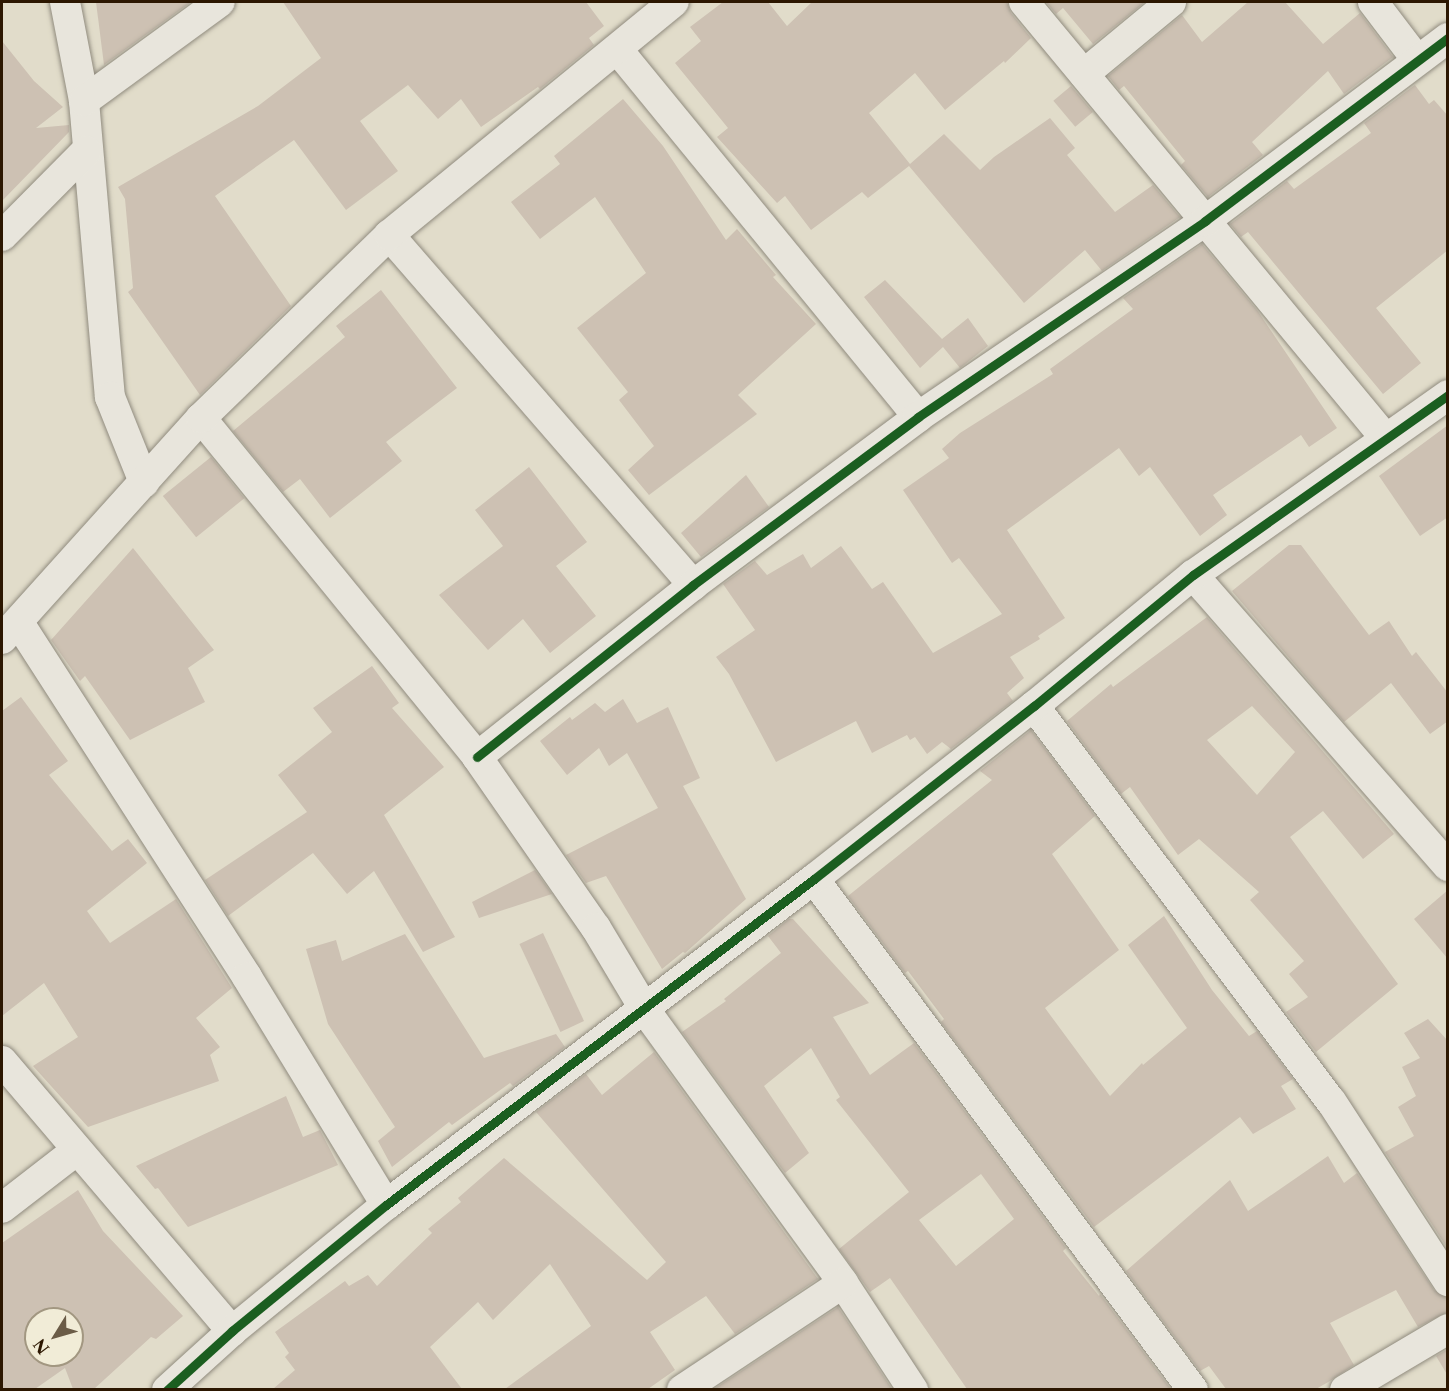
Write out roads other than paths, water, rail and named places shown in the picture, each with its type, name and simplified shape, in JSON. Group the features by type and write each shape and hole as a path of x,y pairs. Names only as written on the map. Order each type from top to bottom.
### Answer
{"street":[{"path":"65,2 84,102 110,397 144,482"},
{"path":"84,102 220,2"},
{"path":"386,1205 247,977 10,631 201,418 389,235 674,2"},
{"path":"1024,2 1386,439"},
{"path":"1084,74 1171,2"},
{"path":"1373,2 1417,60"},
{"path":"477,757 693,585 918,417 1206,221 1448,38"},
{"path":"618,50 918,417"},
{"path":"2,236 87,151"},
{"path":"389,235 693,585"},
{"path":"167,1389 232,1331 386,1205 645,1010 814,879 1034,706 1193,575 1448,395"},
{"path":"201,418 477,757 596,928 645,1010 843,1283 913,1389"},
{"path":"1193,575 1448,866"},
{"path":"1034,706 1331,1101 1448,1281"},
{"path":"814,879 1193,1389"},
{"path":"2,1061 232,1331"},
{"path":"2,1208 77,1150"},
{"path":"682,1389 843,1283"},
{"path":"1345,1389 1448,1329"}]}
